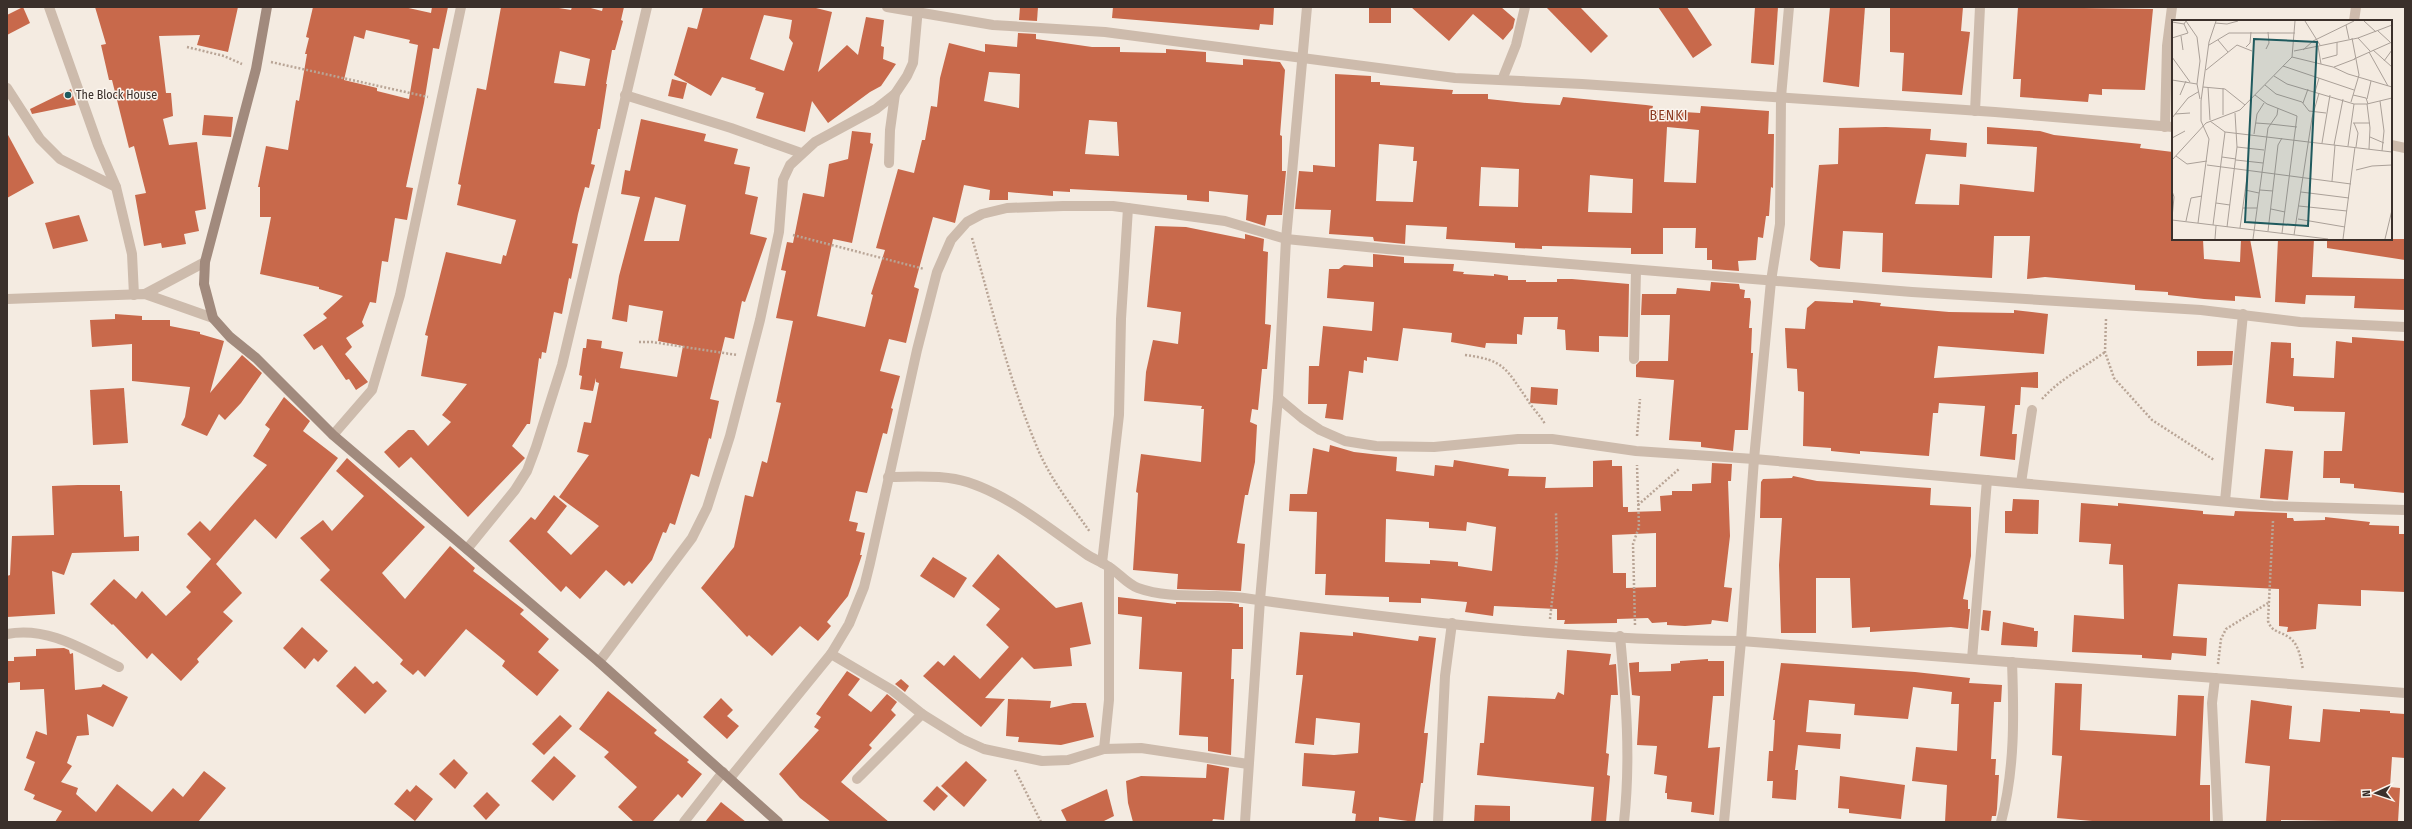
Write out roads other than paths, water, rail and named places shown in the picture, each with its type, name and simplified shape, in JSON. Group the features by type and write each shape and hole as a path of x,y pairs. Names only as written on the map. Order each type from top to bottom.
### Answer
{"main road":[{"path":"267,7 257,64 206,262 204,284 212,318 230,337 256,358 333,435 599,662 778,822"}],"street":[{"path":"50,7 98,145 116,187 132,254 134,295"},
{"path":"333,435 372,390 379,370 400,295 461,7"},
{"path":"467,549 515,490 527,471 536,447 562,365 647,7"},
{"path":"887,7 918,10 993,25 1105,32 1455,78 1781,97 2169,127 2167,46 2172,7"},
{"path":"1245,822 1260,600 1278,398 1286,239 1307,7"},
{"path":"1502,80 1516,44 1524,7"},
{"path":"1724,822 1741,641 1754,459 1771,281 1780,224 1781,97 1789,7"},
{"path":"1975,111 1980,7"},
{"path":"2354,20 2356,7"},
{"path":"599,662 692,538 704,514 721,470 779,232 783,180 790,166 801,153 816,142 876,109 895,94 907,76 913,63 918,10"},
{"path":"7,88 40,139 60,159 116,187"},
{"path":"889,164 890,130 895,94"},
{"path":"625,95 731,128 801,153"},
{"path":"2392,145 2405,148"},
{"path":"684,822 727,775 831,654 849,624 864,587 888,477 937,272 951,240 967,222 982,214 1007,208 1063,206 1128,208 1225,221 1286,239 1771,281 2243,314 2300,322 2405,327"},
{"path":"1104,749 1109,700 1106,565 1103,552 1119,415 1121,319 1128,208"},
{"path":"7,299 145,294 206,262"},
{"path":"1634,359 1636,270"},
{"path":"145,294 212,318"},
{"path":"2225,501 2243,314"},
{"path":"1278,398 1302,418 1320,430 1345,441 1376,446 1434,447 1518,439 1552,439 1636,451 1754,459 2273,506 2405,510"},
{"path":"2021,483 2032,410"},
{"path":"888,477 931,476 957,480 977,486 1023,511 1106,565 1136,587 1154,591 1260,600 1549,633 1741,641 2215,678 2306,683 2405,693"},
{"path":"1972,659 1987,480"},
{"path":"1438,822 1445,676 1452,623"},
{"path":"7,634 36,633 56,637 119,667"},
{"path":"1620,636 1628,718 1628,780 1624,822"},
{"path":"831,654 892,690 922,714 962,739 984,749 1042,761 1068,760 1104,749 1141,748 1248,764"},
{"path":"2001,822 2009,793 2013,755 2012,662"},
{"path":"2215,678 2212,703 2218,822"},
{"path":"857,779 922,714"}],"place":[{"name":"The Block House","path":"68,95"}],"district":[{"name":"BENKI","path":"1669,115"}]}
